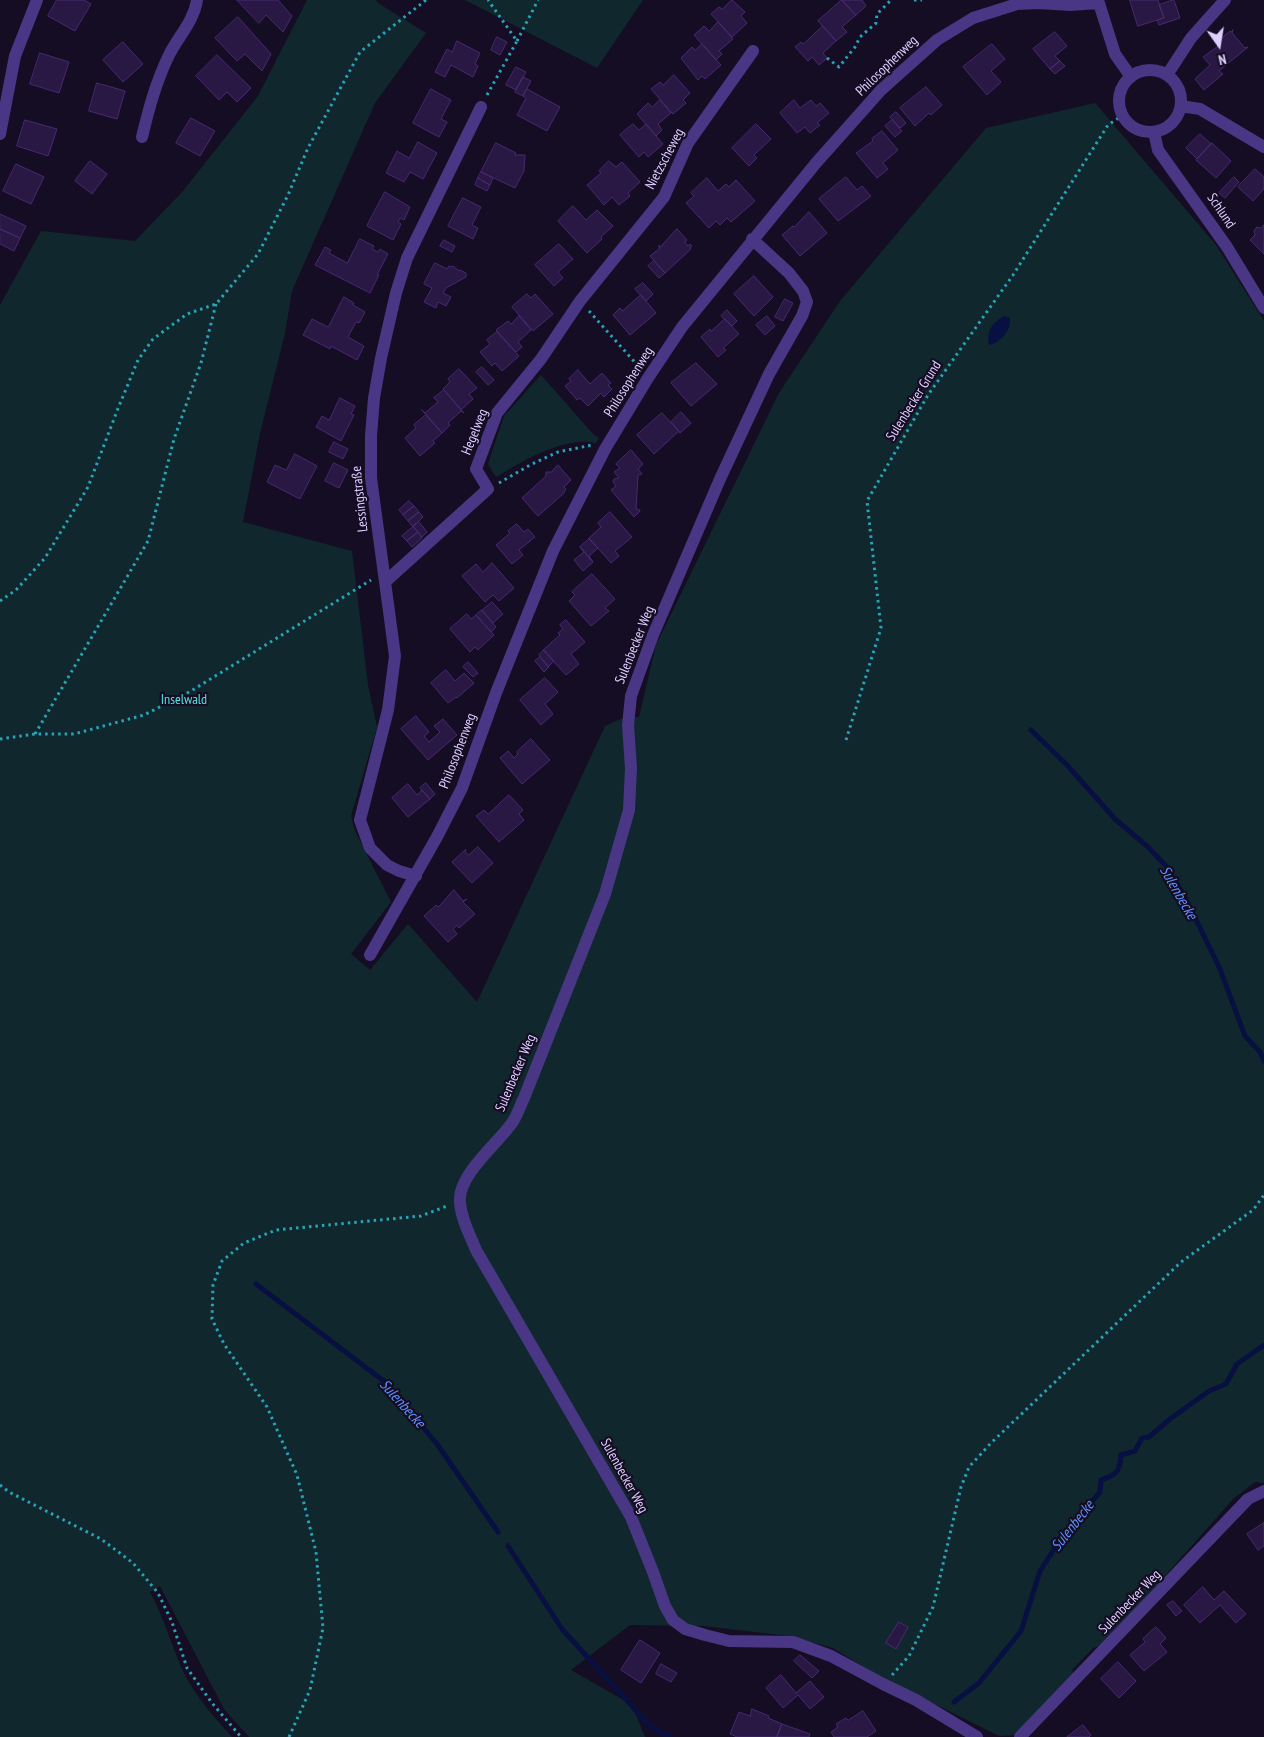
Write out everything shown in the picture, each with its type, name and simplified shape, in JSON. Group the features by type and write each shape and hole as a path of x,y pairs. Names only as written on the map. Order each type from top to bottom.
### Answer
{"street":[{"path":"0,134 15,56 37,0"},
{"path":"142,137 158,80 170,53 196,9 198,0"},
{"path":"1167,75 1191,38 1225,0"},
{"path":"1098,2 1115,54 1130,77"},
{"name":"Philosophenweg","path":"370,955 416,876 462,788 496,693 553,551 605,449 648,378 682,327 816,162 881,90 937,40 973,18 1017,4 1070,5 1098,2"},
{"name":"Nietzscheweg","path":"580,301 664,197 688,143 753,51"},
{"path":"1155,70 1167,75 1176,83 1180,94 1181,106 1176,118 1166,127 1154,132 1139,130 1126,121 1121,110 1119,98 1123,86 1130,77 1142,71 1155,70"},
{"path":"1181,106 1200,109 1264,147"},
{"name":"Lessingstraße","path":"416,876 399,871 387,864 370,848 360,820 388,710 395,656 371,478 374,398 396,293 407,258 480,107"},
{"name":"Schlund","path":"1154,132 1158,150 1227,247 1264,308"},
{"name":"Sulenbecker Weg","path":"752,239 789,273 803,291 807,302 802,316 769,374 720,479 630,696 628,726 631,768 629,810 605,894 513,1122 463,1184 459,1201 466,1227 481,1258 631,1517 654,1572 665,1606 674,1620 685,1629 729,1640 793,1642 831,1656 916,1700 977,1737"},
{"name":"Hegelweg","path":"488,489 476,469 497,413 541,359 580,301"},
{"path":"384,576 488,489"},
{"name":"Sulenbecker Weg","path":"1020,1737 1248,1499 1264,1491"}],"path":[{"path":"35,734 148,541 174,439 201,363 216,304 258,254 288,195 308,148 360,52 426,0"},
{"path":"488,0 517,41"},
{"path":"480,107 538,0"},
{"path":"827,58 839,67 855,48 860,37 876,23 877,14 891,0"},
{"path":"914,0 922,0"},
{"name":"Sulenbecker Grund","path":"846,740 881,628 867,500 928,395 1013,275 1108,125 1124,115"},
{"path":"580,301 648,378"},
{"path":"0,601 16,590 45,558 88,488 138,360 153,339 187,314 216,304"},
{"path":"488,489 530,465 558,452 595,445 605,449"},
{"path":"0,739 35,734 74,734 144,715 191,691 384,576"},
{"path":"883,1684 909,1656 933,1607 961,1487 970,1467 991,1443 1181,1262 1253,1210 1264,1195"},
{"path":"289,1737 310,1690 323,1628 316,1552 296,1475 267,1407 224,1344 212,1319 213,1284 222,1261 244,1243 276,1230 421,1216 459,1201"},
{"path":"0,1485 9,1492 101,1539 133,1564 158,1592 172,1622 187,1668 212,1703 241,1737"}],"green space":[{"name":"Inselwald","path":"307,0 376,0 426,33 375,103 292,291 285,333 260,433 243,522 352,551 368,685 377,727 351,816 355,831 391,902 351,954 370,970 408,924 477,1002 605,726 625,717 639,717 656,645 779,393 840,301 986,128 1095,103 1216,245 1264,321 1264,1483 1255,1482 1233,1499 1134,1611 1100,1646 1093,1648 1072,1670 1074,1675 1016,1735 999,1736 877,1675 833,1648 789,1636 704,1626 630,1625 571,1670 632,1705 645,1737 249,1737 224,1709 160,1586 150,1592 183,1671 199,1698 232,1737 0,1737 0,305 41,231 135,241 183,191 258,96"},
{"path":"465,0 643,0 597,68"},
{"path":"541,375 594,435 599,438 596,443 571,443 557,446 531,457 496,477 488,464 504,416"}],"shaded area":[{"path":"1004,316 1010,318 1007,331 997,342 989,345 988,336 991,328"}],"building":[{"path":"57,0 84,0 91,4 75,31 48,16"},
{"path":"237,0 278,0 292,16 283,32 266,15 259,23"},
{"path":"732,0 745,12 741,16 747,23 732,37 711,14 719,7 722,9"},
{"path":"842,0 862,0 866,6 856,15"},
{"path":"842,0 856,15 842,27 847,32 836,41 818,21"},
{"path":"1130,0 1158,0 1164,18 1138,26"},
{"path":"1174,0 1180,18 1159,25 1157,20 1164,18 1159,5"},
{"path":"238,17 271,54 262,71 245,54 237,61 215,38"},
{"path":"718,22 733,39 719,51 722,54 716,60 694,35 704,26 709,31"},
{"path":"823,26 836,41 823,53 827,58 819,65 812,57 808,61 795,47 801,42 803,44"},
{"path":"1233,30 1232,33 1245,48 1248,47 1219,71 1223,74 1204,90 1195,79 1210,65 1203,57 1221,44 1218,41"},
{"path":"1055,32 1067,46 1055,56 1060,61 1050,69 1033,49"},
{"path":"497,37 507,42 500,55 491,50"},
{"path":"457,41 480,53 475,64 478,66 473,77 451,65 445,77 435,72 447,49 452,52"},
{"path":"123,42 143,64 123,82 103,60"},
{"path":"702,44 721,65 705,79 702,76 698,80 681,58 692,47 695,50"},
{"path":"992,44 1005,59 991,71 1001,82 987,95 963,67"},
{"path":"40,53 69,62 59,93 30,84"},
{"path":"217,55 251,88 237,102 227,92 219,100 196,76"},
{"path":"1060,61 1065,66 1055,74 1050,69"},
{"path":"516,67 526,72 516,90 506,85"},
{"path":"674,75 690,93 683,100 686,103 673,114 651,89 660,82 663,85"},
{"path":"523,77 531,81 523,96 515,92"},
{"path":"97,83 125,91 117,119 89,111"},
{"path":"926,87 942,105 931,115 929,113 915,126 900,108"},
{"path":"431,89 451,100 441,119 447,122 439,137 413,123"},
{"path":"527,89 560,107 547,131 517,115 526,98 523,96"},
{"path":"660,100 671,113 658,124 662,130 656,136 637,114 648,103 652,107"},
{"path":"794,100 800,108 811,100 816,106 820,103 829,113 817,123 820,125 810,133 805,127 797,133 780,113"},
{"path":"896,112 906,123 900,128 890,117"},
{"path":"191,118 215,131 200,156 176,143"},
{"path":"25,120 57,129 48,156 17,146"},
{"path":"892,120 902,131 895,137 885,126"},
{"path":"633,124 639,130 646,124 663,144 648,157 644,152 639,157 620,135"},
{"path":"756,124 771,139 754,155 757,158 749,166 732,148"},
{"path":"882,131 898,150 883,163 888,169 877,178 856,153 873,141 872,139"},
{"path":"1200,134 1211,144 1197,159 1186,148"},
{"path":"418,142 437,153 423,179 410,172 404,182 386,173 397,151 409,158"},
{"path":"496,143 516,153 515,155 525,155 524,171 515,188 481,172"},
{"path":"1212,143 1231,161 1216,178 1196,160"},
{"path":"90,161 107,174 92,194 75,181"},
{"path":"609,161 616,167 622,162 640,182 628,193 630,196 619,205 612,197 604,205 587,185 601,173 599,171"},
{"path":"16,164 44,177 31,204 3,191"},
{"path":"1255,169 1264,177 1264,189 1253,201 1238,187"},
{"path":"481,172 493,178 490,185 478,178"},
{"path":"846,177 857,190 862,186 871,196 838,221 819,199"},
{"path":"1234,177 1239,182 1225,198 1219,193"},
{"path":"478,178 490,185 487,191 475,185"},
{"path":"707,178 718,191 726,184 729,187 736,180 755,201 731,222 727,218 720,225 716,221 709,228 686,203 694,196 691,193"},
{"path":"385,192 410,207 404,220 400,218 398,222 401,224 393,240 367,226"},
{"path":"463,198 481,207 472,225 478,228 473,239 448,226"},
{"path":"573,206 586,220 597,210 613,226 587,253 558,221"},
{"path":"809,212 827,233 800,256 782,235 794,227"},
{"path":"0,214 26,226 20,238 0,229"},
{"path":"1264,225 1264,254 1250,240 1255,235 1254,231 1257,227 1261,228"},
{"path":"0,229 20,238 14,251 0,244"},
{"path":"677,229 687,240 685,242 688,246 690,244 692,246 665,273 650,256"},
{"path":"360,239 374,246 372,249 378,252 380,249 388,254 370,293 315,265 325,247 331,250 329,253 347,263"},
{"path":"444,240 455,246 452,252 440,246"},
{"path":"559,244 573,259 558,272 563,278 554,286 535,265"},
{"path":"654,261 665,273 659,278 648,266"},
{"path":"435,263 447,269 449,266 453,266 459,271 466,273 466,277 446,288 443,293 451,297 446,306 438,302 436,308 424,302 432,288 424,284"},
{"path":"754,276 773,297 754,316 734,294"},
{"path":"643,283 653,294 646,301 635,289"},
{"path":"527,294 531,298 535,294 553,314 533,331 512,307"},
{"path":"641,295 656,313 630,335 613,315 620,308 622,311"},
{"path":"344,297 365,312 359,323 356,322 348,337 364,346 357,360 331,346 330,349 303,335 312,319 328,327"},
{"path":"785,299 793,303 783,321 775,317"},
{"path":"727,310 737,321 732,326 721,316"},
{"path":"519,316 531,330 518,342 522,347 516,352 496,330 508,321 511,324"},
{"path":"767,316 775,326 765,335 756,325"},
{"path":"725,319 739,334 723,348 726,350 718,357 701,337"},
{"path":"497,332 519,356 502,371 495,363 492,366 480,352 490,344 487,340"},
{"path":"696,363 717,384 691,406 671,383"},
{"path":"482,367 494,380 488,385 476,372"},
{"path":"459,369 477,388 469,394 473,399 461,410 443,389 450,382 448,379"},
{"path":"578,370 590,384 602,373 611,383 608,385 612,389 604,397 601,393 588,406 580,398 577,400 565,386 571,381 569,379"},
{"path":"444,390 464,413 461,411 448,423 450,425 442,433 421,409 425,413 438,402 434,398"},
{"path":"340,398 355,406 351,414 354,415 341,441 316,427 322,416 329,420"},
{"path":"681,412 691,423 680,433 671,422"},
{"path":"662,413 679,431 654,454 637,435"},
{"path":"426,415 442,433 433,441 435,443 420,456 405,438 416,428 414,425"},
{"path":"334,442 348,449 343,459 329,452"},
{"path":"631,450 643,464 638,469 642,474 638,475 636,509 640,511 634,517 611,490 616,486 613,482 614,479 619,478 614,472 620,468 616,464"},
{"path":"295,454 317,466 300,499 267,482 275,465 286,470"},
{"path":"334,463 348,470 339,488 325,481"},
{"path":"558,465 571,480 564,487 566,489 563,494 538,516 522,498 546,476 546,472 551,472"},
{"path":"409,501 414,506 403,515 399,510"},
{"path":"414,506 419,512 408,521 403,515"},
{"path":"419,512 423,517 413,527 408,521"},
{"path":"610,512 632,537 615,551 619,556 611,563 589,538 601,527 598,523"},
{"path":"419,522 427,532 422,537 413,526"},
{"path":"517,524 524,532 528,529 535,537 519,550 523,555 512,564 496,545"},
{"path":"413,527 418,532 407,541 402,536"},
{"path":"418,532 422,538 412,547 407,541"},
{"path":"589,539 598,548 589,556 593,562 580,547"},
{"path":"580,547 593,562 583,571 574,560 584,552"},
{"path":"492,563 514,588 499,601 493,595 485,602 462,576 476,564 483,572"},
{"path":"592,574 615,599 605,608 609,611 591,626 569,601 575,595 572,592"},
{"path":"492,602 503,614 493,623 482,611"},
{"path":"482,610 496,627 491,632 476,615"},
{"path":"467,614 471,619 476,615 494,635 478,650 475,647 470,652 450,629"},
{"path":"566,620 585,642 571,654 579,664 566,675 543,650 560,635 558,633 563,629 560,625"},
{"path":"544,650 554,661 548,667 539,655"},
{"path":"540,657 549,667 544,672 535,661"},
{"path":"468,662 478,673 473,677 463,667"},
{"path":"446,670 455,681 464,673 474,683 457,698 448,703 431,683"},
{"path":"545,678 558,692 545,704 553,714 541,725 520,700"},
{"path":"416,716 429,732 424,736 429,742 440,732 434,726 443,719 457,735 428,760 401,729"},
{"path":"531,739 550,760 522,784 500,758 508,751 514,758 518,754 517,752"},
{"path":"426,783 435,794 430,799 420,788"},
{"path":"408,784 417,795 422,790 430,799 408,817 392,798"},
{"path":"509,795 523,810 519,814 524,820 499,842 476,816 484,810 488,814"},
{"path":"478,847 493,863 472,883 452,862 466,849 465,851 468,855"},
{"path":"454,890 463,901 467,899 463,902 475,914 459,928 457,925 453,929 457,934 448,942 424,916 436,905 438,907"},
{"path":"1264,1523 1264,1546 1258,1550 1247,1534"},
{"path":"1203,1587 1214,1600 1224,1591 1246,1614 1236,1623 1220,1605 1200,1623 1184,1605"},
{"path":"1173,1601 1182,1611 1176,1616 1167,1605"},
{"path":"899,1622 908,1627 896,1649 886,1643"},
{"path":"1156,1627 1166,1638 1160,1644 1167,1652 1144,1671 1130,1655 1145,1642 1143,1639"},
{"path":"640,1640 660,1653 641,1683 621,1670"},
{"path":"800,1655 819,1671 812,1678 794,1661"},
{"path":"1118,1662 1136,1681 1119,1698 1101,1679"},
{"path":"661,1664 677,1673 671,1682 656,1674"},
{"path":"781,1675 796,1693 810,1681 824,1697 810,1709 798,1695 783,1708 766,1688"},
{"path":"752,1709 782,1724 777,1737 737,1737 730,1734 739,1712 750,1716"},
{"path":"863,1711 876,1731 867,1737 834,1737 831,1732 838,1727 836,1724 846,1718 848,1720"},
{"path":"782,1724 810,1734 809,1737 777,1737"},
{"path":"1083,1725 1091,1735 1089,1737 1067,1737"}],"waterway":[{"name":"Sulenbecke","path":"1031,730 1067,765 1115,819 1148,847 1167,867 1186,899 1220,969 1245,1036 1260,1052 1264,1061"},
{"name":"Sulenbecke","path":"256,1284 385,1382 437,1444 498,1532"},
{"name":"Sulenbecke","path":"954,1702 979,1683 1021,1631 1040,1571 1064,1534 1100,1492 1101,1480 1117,1472 1121,1455 1135,1451 1142,1438 1149,1437 1170,1419 1209,1391 1226,1384 1237,1364 1264,1345"},
{"name":"Sulenbecke","path":"508,1546 562,1629 650,1726 670,1737"}]}
